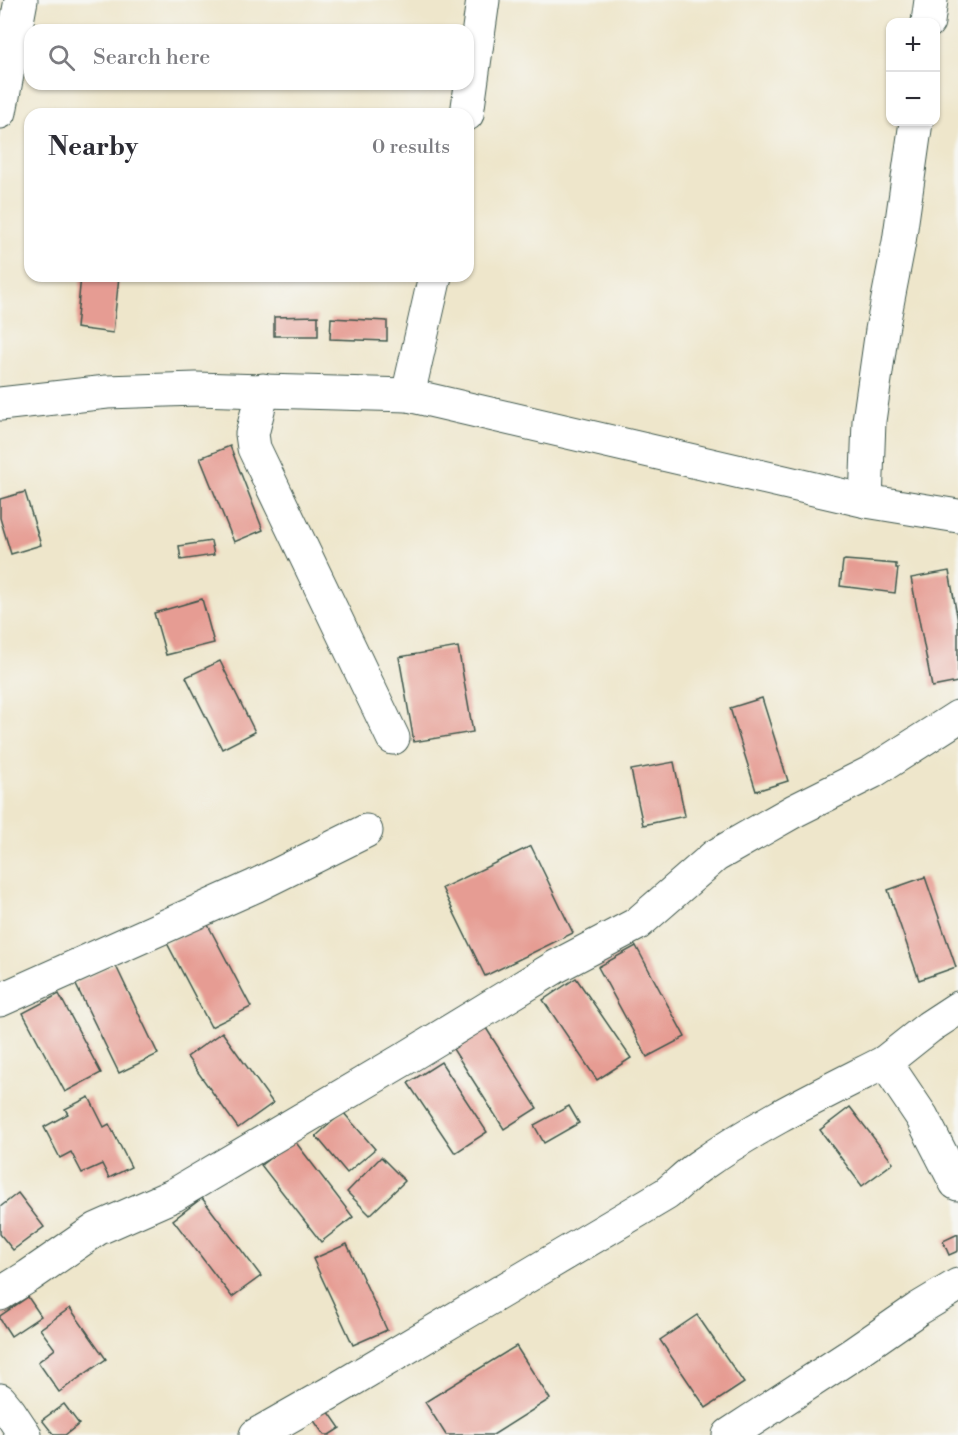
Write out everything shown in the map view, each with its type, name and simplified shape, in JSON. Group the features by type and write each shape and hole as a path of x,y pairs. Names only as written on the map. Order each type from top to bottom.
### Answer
{"street":[{"path":"0,112 21,0"},
{"path":"474,64 483,0"},
{"path":"929,18 931,0"},
{"path":"468,108 470,90"},
{"path":"866,501 869,421 882,330 899,242 915,126"},
{"path":"408,395 434,282"},
{"path":"0,404 107,392 196,389 408,395 866,501 958,516"},
{"path":"263,390 252,434 254,448 393,738"},
{"path":"0,1294 97,1229 174,1195 557,966 637,924 715,856 794,811 872,772 958,717"},
{"path":"0,1000 255,886 366,831"},
{"path":"255,1435 666,1194 698,1167 738,1141 787,1112 885,1062 929,1027 958,1008"},
{"path":"885,1062 922,1117 958,1184"},
{"path":"729,1435 918,1309 958,1285"},
{"path":"0,1400 25,1435"}],"building":[{"path":"80,282 118,282 113,333 76,328"},
{"path":"318,316 318,336 274,336 274,317"},
{"path":"331,318 387,321 387,341 330,339"},
{"path":"230,446 263,530 234,542 200,458"},
{"path":"25,492 41,545 11,554 0,518 0,499"},
{"path":"211,541 214,555 181,560 179,546"},
{"path":"845,560 896,564 898,568 895,593 840,586"},
{"path":"949,571 958,621 958,682 932,687 911,578"},
{"path":"202,599 214,643 166,655 154,613"},
{"path":"458,647 473,732 414,742 399,657"},
{"path":"220,661 255,732 222,749 186,677"},
{"path":"762,698 788,781 756,791 730,708"},
{"path":"674,762 685,816 643,825 631,770"},
{"path":"531,846 573,933 485,976 442,888"},
{"path":"925,877 956,967 919,980 888,890"},
{"path":"207,923 251,1007 211,1027 167,943"},
{"path":"636,946 685,1037 647,1057 598,967"},
{"path":"115,964 158,1054 119,1073 75,983"},
{"path":"576,978 631,1058 597,1080 543,1000"},
{"path":"59,994 101,1073 65,1092 23,1013"},
{"path":"486,1028 537,1108 504,1129 453,1049"},
{"path":"222,1032 273,1103 238,1128 187,1057"},
{"path":"441,1062 487,1132 455,1153 408,1083"},
{"path":"89,1097 104,1127 109,1124 131,1167 109,1178 102,1164 82,1173 71,1152 60,1158 44,1127 68,1114 65,1109"},
{"path":"569,1106 579,1123 544,1143 534,1125"},
{"path":"850,1107 893,1163 862,1186 820,1130"},
{"path":"343,1112 375,1149 347,1173 316,1136"},
{"path":"294,1140 353,1217 321,1242 261,1165"},
{"path":"381,1157 405,1181 370,1215 347,1192"},
{"path":"18,1193 44,1227 13,1250 0,1234 0,1207"},
{"path":"202,1198 261,1276 232,1297 173,1220"},
{"path":"958,1234 958,1251 949,1255 943,1241"},
{"path":"347,1244 387,1330 353,1345 313,1259"},
{"path":"28,1297 41,1316 11,1336 0,1316"},
{"path":"70,1308 106,1359 59,1392 38,1362 55,1349 40,1329"},
{"path":"697,1315 744,1383 706,1408 660,1340"},
{"path":"516,1346 550,1399 493,1435 446,1435 425,1402"},
{"path":"64,1404 79,1424 65,1435 54,1435 42,1420"},
{"path":"324,1405 340,1428 329,1435 324,1435 310,1415"}]}
